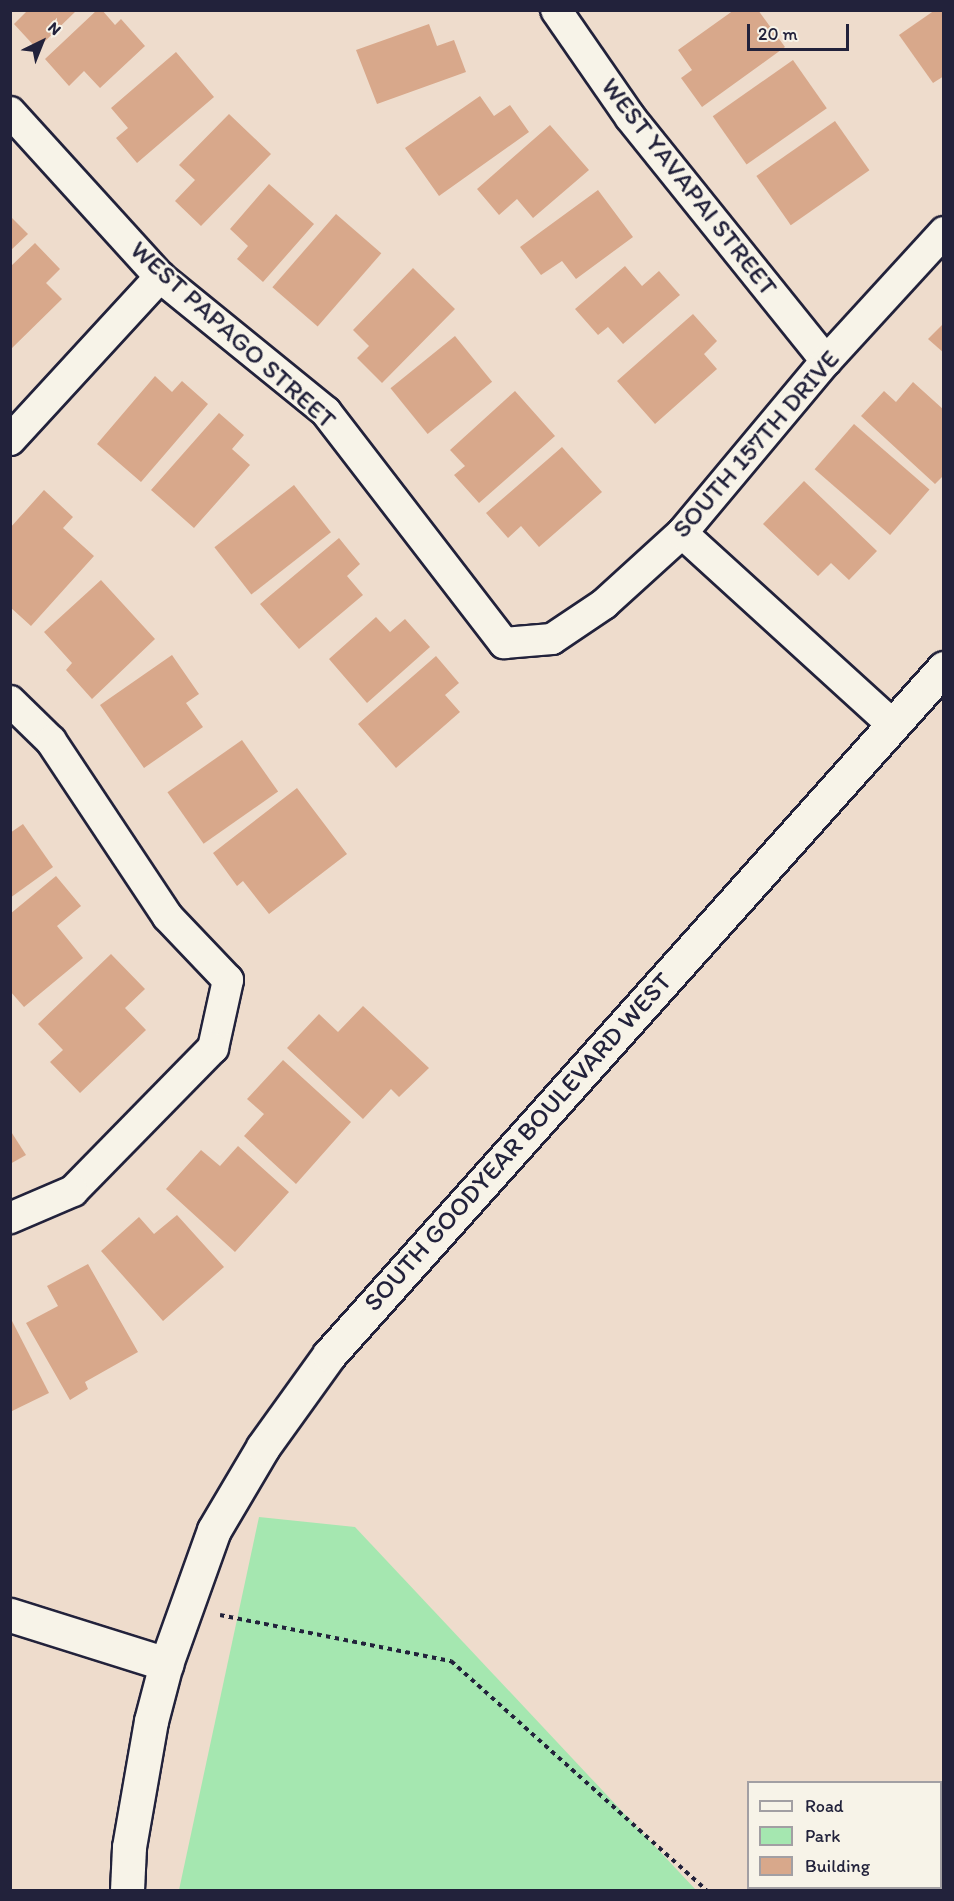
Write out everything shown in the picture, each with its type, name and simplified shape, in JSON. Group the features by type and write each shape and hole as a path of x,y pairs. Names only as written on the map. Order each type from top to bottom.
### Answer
{"street":[{"name":"WEST YAVAPAI STREET","path":"556,10 630,117 826,361"},
{"name":"WEST PAPAGO STREET","path":"10,112 160,277 326,412 504,643 552,639"},
{"name":"SOUTH 157TH DRIVE","path":"552,639 604,604 682,533 826,361 944,232"},
{"path":"10,440 160,277"},
{"path":"682,533 891,723"},
{"name":"SOUTH GOODYEAR BOULEVARD WEST","path":"127,1890 131,1836 151,1721 166,1664 214,1530 263,1447 329,1355 891,723 944,668"},
{"path":"10,701 51,741 168,917 228,980 213,1048 73,1191 10,1218"},
{"path":"10,1615 166,1664"}],"path":[{"path":"186,1608 451,1661 705,1890"}],"green space":[{"path":"259,1517 355,1527 696,1890 179,1890"}],"building":[{"path":"28,10 77,10 37,49 14,24"},
{"path":"97,10 102,10 115,25 121,19 145,46 100,88 84,71 69,86 45,59"},
{"path":"734,10 758,10 785,47 702,107 681,78 692,70 678,50"},
{"path":"935,10 944,10 944,76 933,83 899,35"},
{"path":"429,24 437,46 454,40 466,72 377,104 356,50"},
{"path":"176,52 214,97 137,163 116,138 128,128 111,108"},
{"path":"793,60 827,108 747,165 713,116"},
{"path":"480,96 494,116 510,105 529,132 439,196 405,148"},
{"path":"229,114 271,154 201,226 175,201 195,180 179,165"},
{"path":"835,121 869,170 791,225 756,176"},
{"path":"550,125 589,170 533,218 517,199 499,215 477,189"},
{"path":"269,184 314,224 263,282 237,259 248,246 230,229"},
{"path":"598,190 633,237 576,279 562,261 541,275 520,247"},
{"path":"336,214 381,253 318,327 272,287"},
{"path":"10,216 28,234 10,251"},
{"path":"35,243 60,269 46,283 62,299 10,350 10,267"},
{"path":"625,266 642,286 659,271 680,295 623,344 608,327 598,335 575,309"},
{"path":"413,268 455,309 382,383 357,358 369,346 353,330"},
{"path":"693,314 717,341 704,354 717,369 655,424 617,381"},
{"path":"944,323 944,353 928,339"},
{"path":"455,336 492,382 428,434 390,388"},
{"path":"155,376 172,392 182,381 208,404 141,482 97,444"},
{"path":"913,382 944,410 944,475 935,484 861,416 884,391 896,402"},
{"path":"515,391 555,436 479,503 454,475 465,466 450,450"},
{"path":"219,413 244,435 232,449 250,465 194,528 151,490"},
{"path":"854,424 929,490 890,535 815,469"},
{"path":"562,447 602,492 539,547 521,526 508,538 486,513"},
{"path":"804,481 877,551 849,580 831,563 818,576 763,524"},
{"path":"294,485 331,532 251,594 214,547"},
{"path":"44,490 73,517 63,528 94,556 31,626 10,607 10,528"},
{"path":"339,538 360,564 347,576 363,595 299,649 260,604"},
{"path":"101,580 155,639 92,699 66,670 72,663 44,632"},
{"path":"376,617 390,632 405,619 430,647 367,703 329,659"},
{"path":"172,655 199,694 186,703 203,727 144,768 100,705"},
{"path":"436,656 459,683 445,695 460,712 396,768 358,724"},
{"path":"242,740 278,792 204,844 167,792"},
{"path":"297,788 347,854 269,914 243,881 237,886 213,853"},
{"path":"23,824 53,867 10,898 10,833"},
{"path":"56,876 81,906 57,926 83,958 24,1007 10,991 10,914"},
{"path":"111,954 145,989 125,1008 146,1030 80,1093 50,1062 63,1050 38,1024"},
{"path":"363,1006 429,1068 399,1097 391,1089 363,1119 287,1048 319,1014 338,1032"},
{"path":"283,1060 351,1122 296,1184 244,1136 264,1114 247,1099"},
{"path":"10,1130 26,1155 10,1164"},
{"path":"238,1146 289,1192 235,1252 166,1189 201,1150 220,1166"},
{"path":"177,1215 224,1267 163,1321 101,1251 139,1217 154,1234"},
{"path":"88,1264 138,1352 85,1382 88,1389 70,1400 26,1323 58,1306 47,1286"},
{"path":"10,1317 49,1393 10,1412"}]}
